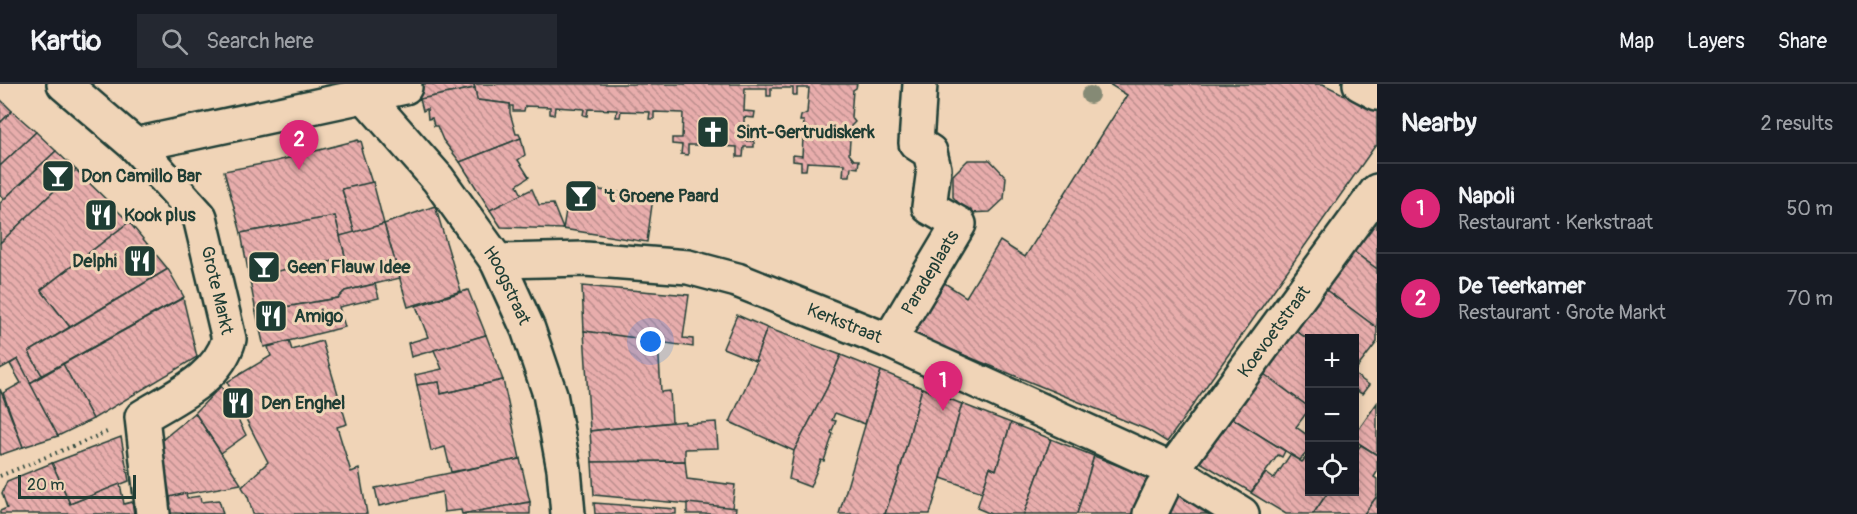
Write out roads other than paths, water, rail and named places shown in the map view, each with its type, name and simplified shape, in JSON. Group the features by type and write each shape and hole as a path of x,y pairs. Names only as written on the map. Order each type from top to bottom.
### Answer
{"street":[{"name":"Grote Markt","path":"64,84 135,145 200,218 229,339 226,350 209,374 142,417 153,514"},
{"path":"135,145 405,87 404,84"},
{"name":"Paradeplaats","path":"889,341 959,224 929,207 934,169 930,152 916,143 920,84"},
{"path":"1360,84 1377,93"},
{"name":"Hoogstraat","path":"365,96 438,179 497,261 528,329 550,394 564,469 568,514"},
{"name":"Koevoetstraat","path":"1161,491 1377,191"},
{"name":"Kerkstraat","path":"497,261 585,259 688,267 737,280 889,341 1161,491 1242,514"}],"place":[{"name":"Sint-Gertrudiskerk","path":"713,132"},
{"name":"De Teerkamer","path":"299,170"},
{"name":"Don Camillo Bar","path":"58,176"},
{"name":"'t Groene Paard","path":"581,196"},
{"name":"Kook plus","path":"101,215"},
{"name":"Delphi","path":"140,261"},
{"name":"Geen Flauw Idee","path":"264,267"},
{"name":"Amigo","path":"271,316"},
{"name":"Den Enghel","path":"238,403"},
{"name":"Napoli","path":"943,411"}]}
